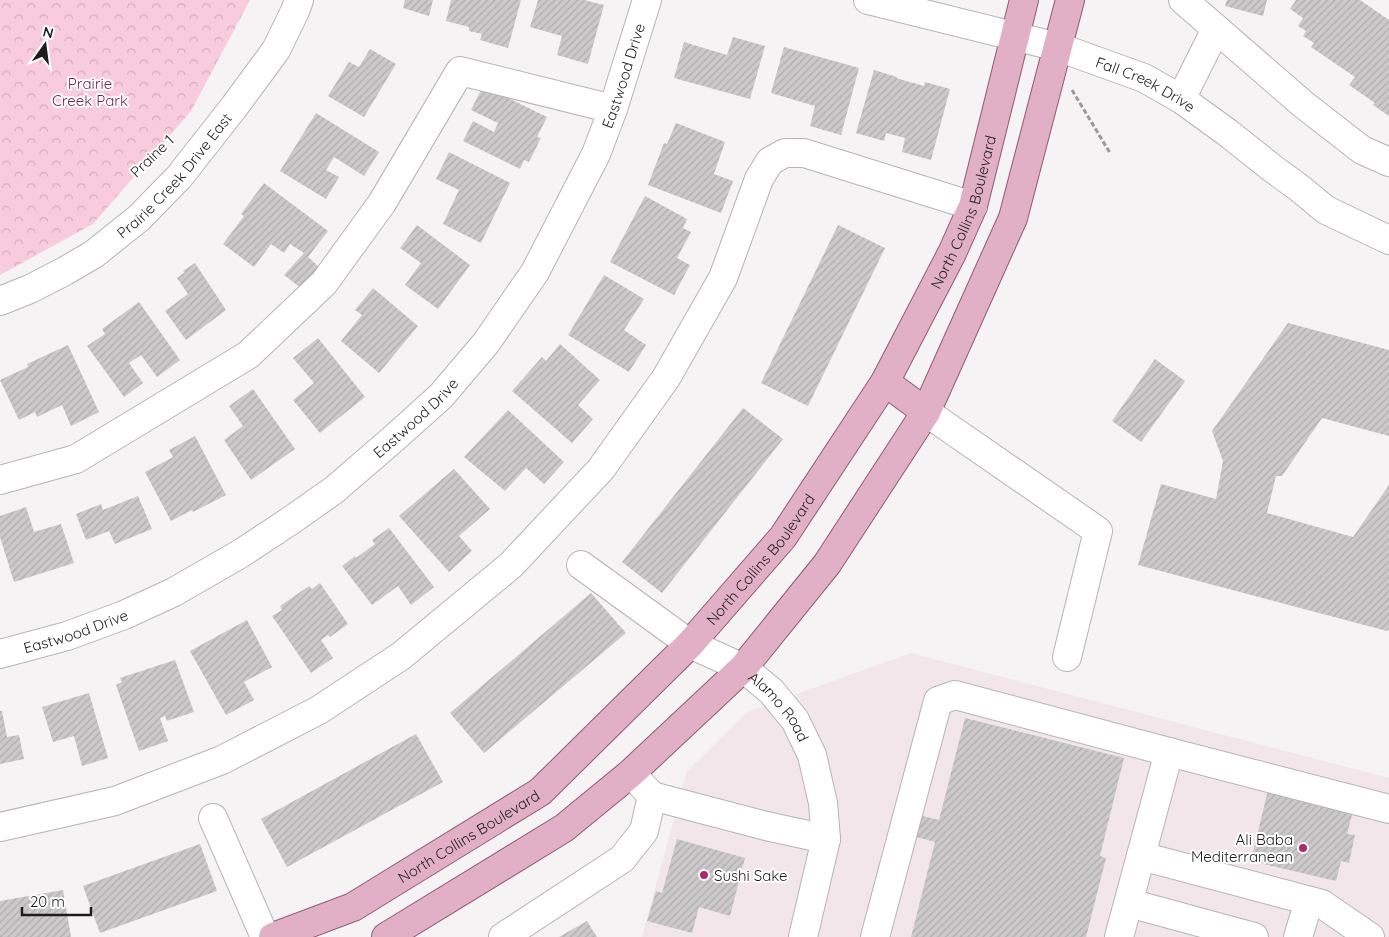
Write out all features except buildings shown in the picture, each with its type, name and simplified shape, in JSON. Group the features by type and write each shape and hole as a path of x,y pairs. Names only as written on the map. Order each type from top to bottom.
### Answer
{"main road":[{"name":"North Collins Boulevard","path":"273,937 353,907 540,792 690,644 783,537 885,382 952,253 973,206 1024,0"},
{"path":"386,937 564,828 631,773 743,668 827,564 926,412 1013,218 1070,0"},
{"path":"885,382 926,412"}],"street":[{"name":"Prairie Creek Drive East","path":"0,301 30,289 94,254 139,218 180,177 276,50 299,0"},
{"name":"Eastwood Drive","path":"0,654 75,633 124,615 174,592 240,554 334,490 441,396 486,343 535,272 596,154 613,109 647,0"},
{"name":"Fall Creek Drive","path":"868,0 1058,47 1144,78 1182,99 1326,210 1389,240"},
{"path":"1183,0 1304,105 1362,150 1389,162"},
{"path":"1182,99 1216,29"},
{"path":"0,480 76,459 248,355 324,284 382,203 460,71 613,109"},
{"path":"0,827 115,801 222,760 319,710 401,656 511,565 601,469 666,378 723,278 759,179 770,161 785,153 804,153 973,206"},
{"path":"926,412 1098,531 1067,657"},
{"name":"Alamo Road","path":"581,565 690,644 743,668 771,692 795,720 812,755 823,803 826,839 803,937"},
{"path":"875,937 938,701 954,695 1389,809"},
{"path":"1119,937 1169,752"},
{"path":"631,773 652,796 766,826 826,839"},
{"path":"503,937 622,859 644,831 652,796"},
{"path":"213,818 264,937"},
{"path":"1141,856 1322,904 1370,937"},
{"path":"1298,937 1309,901"},
{"path":"1129,903 1254,937"}],"path":[{"path":"1072,90 1110,153"}],"shaded area":[{"path":"911,653 1389,778 1389,937 642,937 687,771 747,712"}],"green space":[{"name":"Prairie Creek Park","path":"0,0 250,0 191,111 93,224 0,275"}],"place":[{"name":"Ali Baba Mediterranean","path":"1303,848"},
{"name":"Sushi Sake","path":"704,875"}]}
